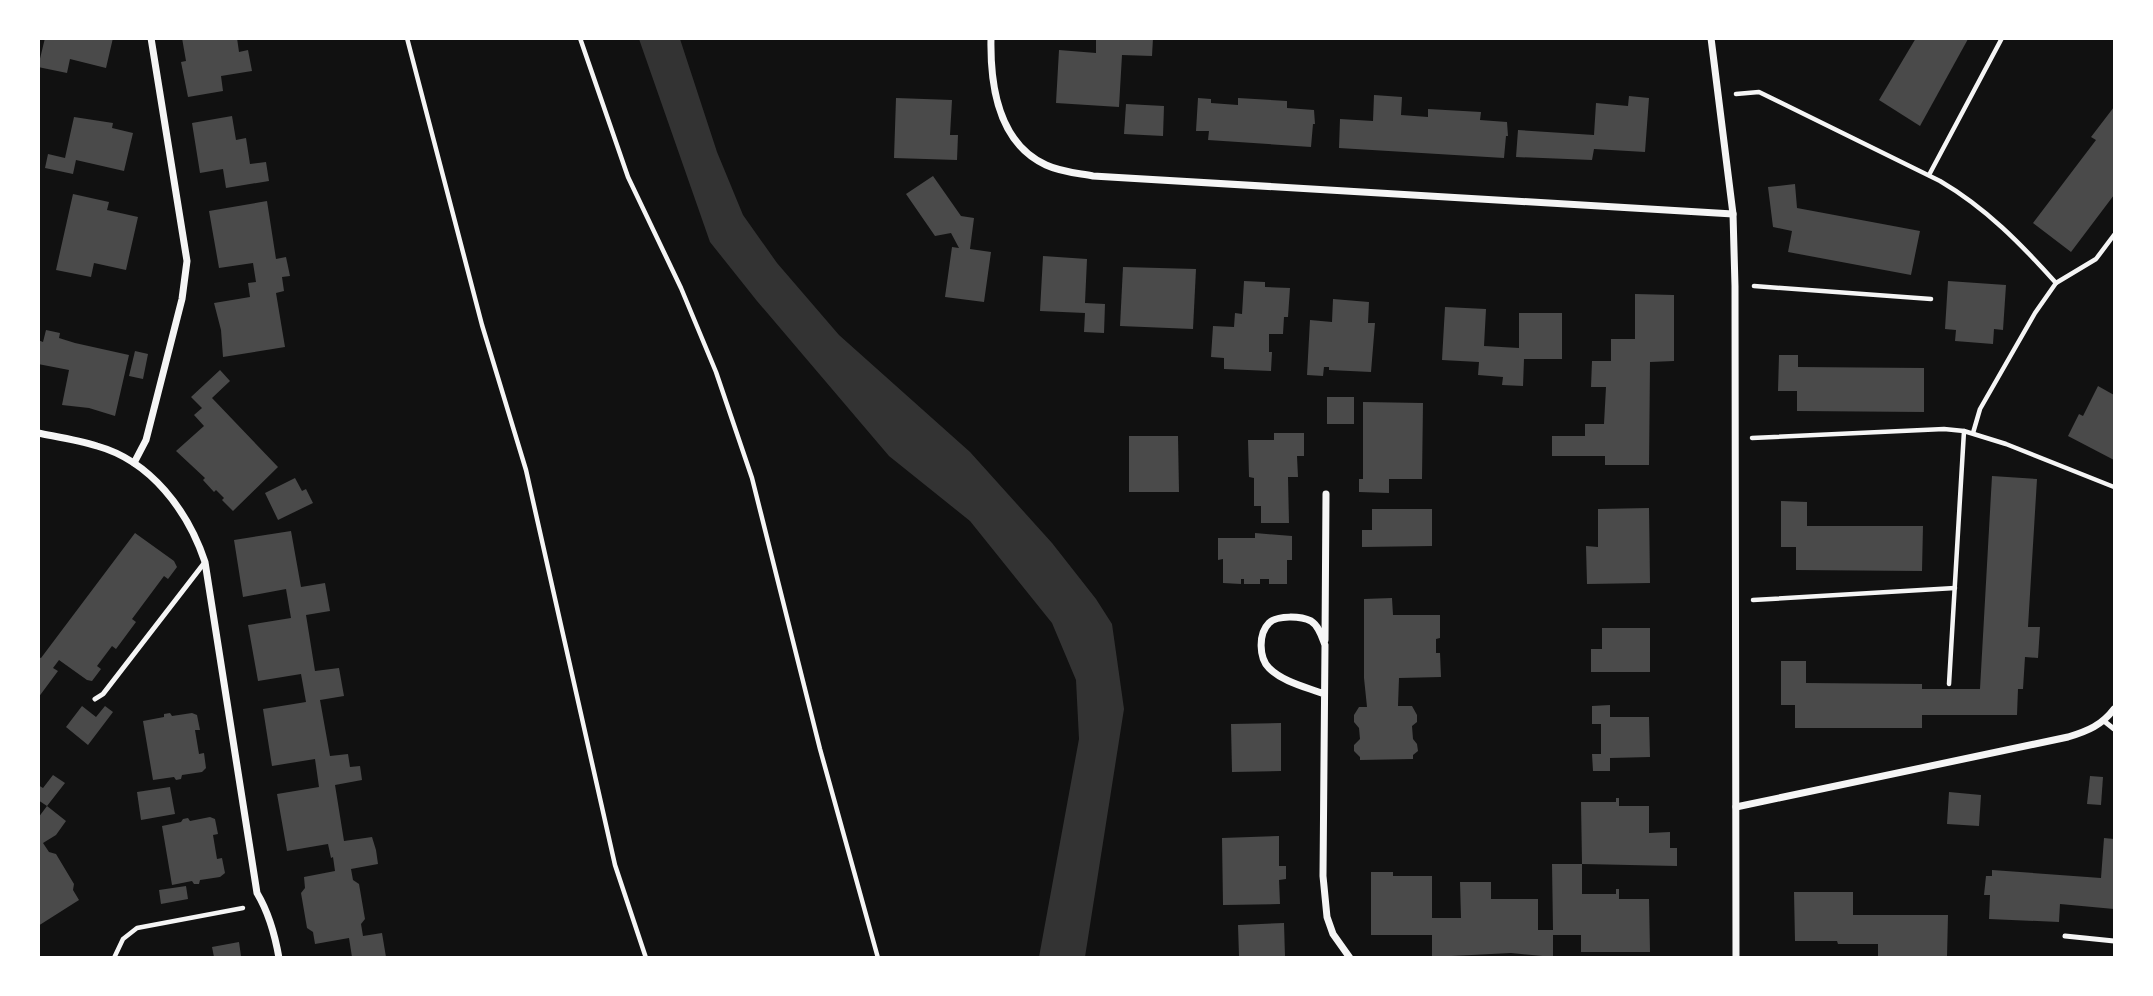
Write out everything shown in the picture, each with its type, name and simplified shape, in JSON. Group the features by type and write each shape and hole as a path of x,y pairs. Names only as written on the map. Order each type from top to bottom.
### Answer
{"street":[{"path":"134,463 146,440 182,299 187,261 150,38"},
{"path":"991,38 996,94 1000,114 1009,132 1031,157 1062,170 1093,176 1733,214"},
{"path":"1711,38 1733,214 1735,286 1736,957"},
{"path":"38,433 99,446 134,463 176,504 198,542 205,562 257,893 264,904 275,935 279,957"},
{"path":"1326,494 1325,895 1327,917 1333,934 1350,957"},
{"path":"1324,694 1286,680 1268,668 1262,656 1262,636 1269,622 1280,618 1293,618 1312,622 1321,633 1325,645"},
{"path":"1736,807 2068,737 2090,731 2115,709"}],"lane":[{"path":"95,699 103,694 205,562"},
{"path":"2104,721 2115,729"},
{"path":"2065,936 2115,941"}],"path":[{"path":"407,38 482,325 526,470 615,865 646,957"},
{"path":"580,38 628,177 681,288 716,372 752,478 820,748 878,957"},
{"path":"1929,175 2002,38"},
{"path":"1718,95 1759,92 1929,175 1966,196 1986,213 2022,245 2056,283"},
{"path":"1973,433 1980,410 2035,313 2056,283 2096,259 2115,235"},
{"path":"1735,286 1770,286 1931,299"},
{"path":"1736,439 1944,429 1964,431 2006,444 2115,487"},
{"path":"1949,684 1964,431"},
{"path":"1736,601 1955,588"},
{"path":"114,957 123,939 137,928 264,904"}],"shaded area":[{"path":"639,39 680,39 717,152 743,215 777,263 839,335 970,452 1052,543 1112,624 1124,709 1085,957 1039,957 1079,739 1076,680 1052,623 970,521 889,456 710,242"}],"building":[{"path":"45,38 113,38 106,68 70,59 67,73 38,67"},
{"path":"182,38 237,38 239,52 248,50 252,71 221,76 223,91 188,97 181,62 186,61"},
{"path":"1096,38 1153,38 1152,56 1122,55 1119,107 1056,103 1059,50 1096,53"},
{"path":"1916,38 1968,39 1920,126 1879,100"},
{"path":"1374,95 1402,97 1401,115 1428,117 1428,109 1481,112 1480,120 1507,122 1508,136 1504,158 1339,148 1340,119 1373,121"},
{"path":"1629,96 1649,98 1645,152 1594,149 1592,160 1516,157 1518,130 1594,135 1596,103 1628,106"},
{"path":"896,98 952,100 950,135 958,135 957,160 894,158"},
{"path":"1198,98 1211,99 1211,103 1238,105 1238,98 1287,101 1287,108 1314,110 1315,124 1311,147 1208,140 1209,131 1196,131"},
{"path":"1126,104 1164,106 1163,136 1124,134"},
{"path":"2114,107 2114,195 2071,252 2033,223 2096,140 2091,137"},
{"path":"232,116 236,140 246,138 250,164 266,162 269,181 226,188 223,169 200,173 192,123"},
{"path":"74,117 113,123 112,128 133,133 124,171 76,160 73,174 45,168 48,154 65,158"},
{"path":"933,176 961,216 974,218 970,249 991,252 984,302 945,297 952,247 959,248 951,233 935,236 906,194"},
{"path":"1795,184 1797,208 1920,231 1911,275 1788,252 1792,231 1773,227 1768,187"},
{"path":"73,194 109,202 107,210 138,217 126,270 94,263 91,277 56,270"},
{"path":"267,201 276,259 286,257 290,276 282,277 284,291 276,293 285,347 223,357 221,330 214,303 250,297 248,283 256,282 253,263 219,268 209,211"},
{"path":"1043,256 1087,259 1085,303 1105,304 1104,333 1084,332 1085,313 1040,311"},
{"path":"1123,267 1196,269 1193,329 1120,326"},
{"path":"1244,281 1265,282 1265,287 1290,288 1288,317 1284,317 1283,334 1269,334 1271,371 1224,369 1224,358 1211,357 1213,326 1234,327 1235,313 1242,314"},
{"path":"1948,281 2006,285 2003,330 1994,329 1993,344 1955,341 1956,330 1945,329"},
{"path":"1635,294 1674,295 1674,361 1650,362 1649,465 1605,465 1605,456 1552,456 1552,436 1585,436 1585,424 1604,424 1606,387 1591,387 1592,361 1611,361 1611,339 1635,339"},
{"path":"1333,299 1369,302 1368,323 1375,323 1371,372 1329,370 1329,367 1324,367 1323,376 1307,375 1310,320 1332,322"},
{"path":"1445,307 1486,309 1484,346 1519,348 1519,313 1562,313 1562,359 1524,359 1523,386 1502,385 1503,377 1478,375 1479,362 1442,360"},
{"path":"46,330 60,333 59,338 75,343 129,355 115,416 89,408 62,405 69,370 38,364 38,340 43,342"},
{"path":"135,351 148,354 143,379 129,376"},
{"path":"1779,355 1798,355 1798,367 1924,368 1924,412 1797,411 1797,391 1778,391"},
{"path":"220,370 230,381 212,398 278,467 233,511 222,500 224,498 203,480 205,478 176,451 204,426 194,415 202,408 191,397"},
{"path":"2098,386 2114,395 2114,460 2068,436 2079,414 2083,416"},
{"path":"1327,397 1354,397 1354,424 1327,424"},
{"path":"1363,402 1423,403 1422,479 1389,479 1389,493 1359,492 1359,479 1363,479"},
{"path":"1274,433 1304,433 1304,456 1297,456 1298,477 1288,477 1289,523 1261,523 1261,506 1254,506 1254,478 1249,477 1248,440 1274,440"},
{"path":"1129,436 1178,436 1179,492 1129,492"},
{"path":"1992,476 2037,479 2028,627 2040,627 2038,658 2025,657 2023,689 2018,689 2017,715 1922,715 1922,728 1795,728 1795,705 1781,705 1781,661 1806,661 1806,683 1922,684 1922,689 1980,689"},
{"path":"295,478 302,491 306,489 313,503 278,520 265,493"},
{"path":"1781,501 1807,502 1807,526 1923,526 1922,571 1796,570 1796,547 1781,547"},
{"path":"1649,508 1650,583 1587,584 1586,546 1598,547 1598,509"},
{"path":"1372,509 1432,509 1432,546 1362,547 1362,530 1372,530"},
{"path":"291,531 301,587 325,583 330,611 306,615 315,671 339,668 344,696 320,700 330,756 348,754 350,767 360,766 362,780 335,785 344,841 372,837 376,850 378,864 351,869 353,880 359,884 365,919 361,924 363,936 382,933 386,957 352,957 349,938 315,944 313,932 307,928 301,893 305,888 304,877 335,871 333,857 331,858 328,844 287,851 277,794 319,787 315,759 272,766 263,709 306,702 301,674 258,681 248,625 291,618 286,589 243,597 234,540"},
{"path":"135,533 174,561 177,567 168,579 164,576 132,619 136,622 116,649 112,646 97,666 101,669 92,681 59,660 53,668 58,671 38,698 38,657 41,658"},
{"path":"1255,533 1292,536 1292,560 1287,560 1287,584 1269,584 1269,579 1260,579 1260,584 1244,584 1244,579 1241,579 1241,584 1223,583 1223,559 1218,560 1218,538 1255,538"},
{"path":"1392,598 1393,615 1440,615 1440,638 1436,639 1436,653 1440,653 1441,677 1399,678 1398,706 1412,706 1417,715 1417,722 1412,726 1418,751 1413,755 1413,759 1360,760 1354,751 1354,745 1360,739 1354,715 1359,707 1367,707 1364,678 1364,599"},
{"path":"1602,628 1650,628 1650,672 1591,672 1591,649 1602,649"},
{"path":"1610,705 1610,717 1649,717 1650,757 1610,758 1610,771 1593,771 1592,754 1601,754 1601,724 1592,724 1592,706"},
{"path":"82,706 96,717 105,706 113,712 88,745 66,727"},
{"path":"170,713 172,716 192,713 197,715 200,730 195,730 199,754 204,753 206,768 202,772 182,775 181,779 176,780 174,777 153,780 143,721 164,717 164,714"},
{"path":"1281,723 1281,771 1232,772 1231,724"},
{"path":"53,775 65,783 47,806 38,800 38,785 43,788"},
{"path":"2090,776 2103,777 2101,805 2087,804"},
{"path":"170,787 175,814 141,820 137,792"},
{"path":"1949,792 1981,795 1979,826 1947,824"},
{"path":"1616,798 1619,798 1619,806 1649,806 1649,833 1670,832 1670,848 1677,848 1677,866 1582,864 1581,802 1616,802"},
{"path":"47,806 66,821 56,835 43,843 49,852 56,854 74,884 73,890 79,900 38,926 38,818"},
{"path":"210,817 215,819 218,834 213,835 217,859 222,858 225,873 220,877 200,880 199,884 192,881 172,885 162,826 188,818 190,821"},
{"path":"1279,836 1279,866 1286,866 1286,879 1279,880 1280,904 1223,905 1222,838"},
{"path":"2104,838 2114,839 2114,909 2060,904 2059,922 1989,919 1990,895 1984,895 1986,876 1992,876 1992,870 2101,878"},
{"path":"1552,864 1582,864 1582,894 1616,894 1616,889 1619,889 1619,899 1649,899 1650,952 1581,952 1581,935 1553,935 1553,957 1511,953 1432,957 1432,935 1371,935 1371,872 1393,872 1393,876 1432,876 1432,918 1461,918 1460,882 1491,882 1491,899 1538,899 1538,930 1553,930"},
{"path":"186,886 188,899 161,904 159,890"},
{"path":"1794,892 1853,892 1853,915 1948,915 1947,957 1878,957 1878,944 1795,941"},
{"path":"1284,923 1285,957 1239,957 1238,925"},
{"path":"239,942 241,956 214,957 212,947"}]}
